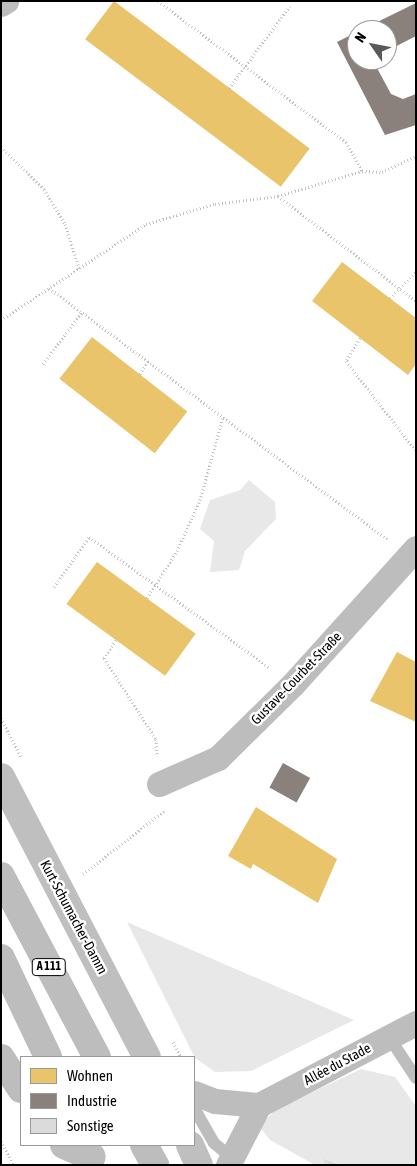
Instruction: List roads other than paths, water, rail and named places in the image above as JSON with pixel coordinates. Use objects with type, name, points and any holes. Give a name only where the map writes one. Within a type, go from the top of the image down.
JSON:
[{"type":"highway","name":"A 111","points":[[1,876],[97,1056]]},
{"type":"highway","name":"A 111","points":[[1,958],[48,1056]]},
{"type":"highway","points":[[1,1058],[20,1088]]},
{"type":"highway","points":[[67,1146],[92,1156]]},
{"type":"highway","points":[[145,1146],[155,1165]]},
{"type":"main road","name":"Kurt-Schumacher-Damm","points":[[1,777],[149,1056]]},
{"type":"main road","points":[[190,1146],[199,1165]]},
{"type":"street","points":[[1,4],[6,1]]},
{"type":"street","name":"Gustave-Courbet-Straße","points":[[165,794],[218,758],[293,684],[412,552]]},
{"type":"street","name":"Allée du Stade","points":[[259,1105],[416,1023]]},
{"type":"street","points":[[195,1093],[215,1101],[259,1105],[233,1162]]},
{"type":"lane","points":[[389,1037],[416,1078]]},
{"type":"lane","points":[[195,1110],[204,1130],[233,1162]]}]
